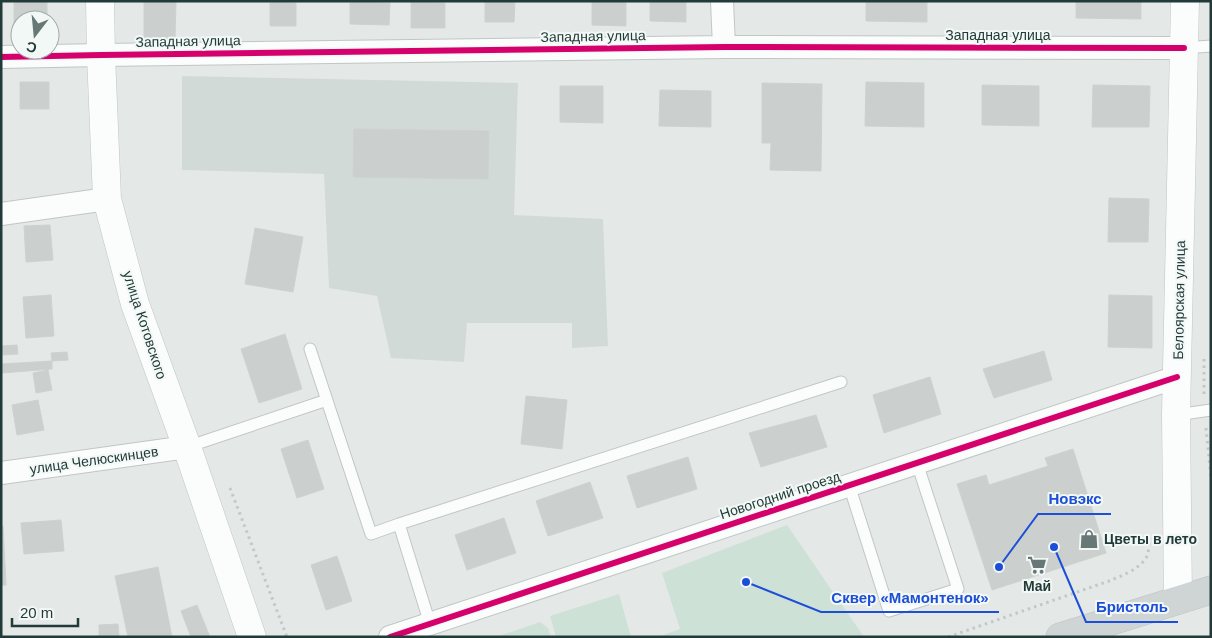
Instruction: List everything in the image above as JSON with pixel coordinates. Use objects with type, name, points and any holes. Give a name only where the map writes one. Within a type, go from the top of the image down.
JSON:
[{"type":"main road","points":[[1060,637],[1211,590]]},
{"type":"street","name":"улица Котовского","points":[[100,1],[100,55],[107,198],[135,304],[188,447],[252,637]]},
{"type":"street","points":[[722,1],[724,47]]},
{"type":"street","name":"Белоярская улица","points":[[1178,600],[1176,415],[1185,1]]},
{"type":"street","name":"Западная улица","points":[[1,57],[724,47],[1184,48]]},
{"type":"street","points":[[1,214],[107,198]]},
{"type":"street","name":"Новогодний проезд","points":[[390,637],[1177,377]]},
{"type":"street","name":"улица Челюскинцев","points":[[1,473],[188,447]]},
{"type":"lane","points":[[1184,48],[1211,46]]},
{"type":"lane","points":[[310,349],[371,534],[840,382]]},
{"type":"lane","points":[[188,447],[327,400]]},
{"type":"lane","points":[[1176,415],[1211,410]]},
{"type":"lane","points":[[849,485],[889,611],[958,590],[917,463]]},
{"type":"lane","points":[[399,524],[430,624]]},
{"type":"path","points":[[228,484],[287,637]]},
{"type":"path","points":[[948,637],[1109,582],[1136,567],[1146,558],[1149,538]]},
{"type":"shaded area","points":[[182,76],[518,83],[514,215],[603,219],[608,346],[572,348],[572,323],[467,323],[464,362],[391,358],[377,296],[329,288],[324,174],[182,170]]},
{"type":"green space","points":[[787,525],[864,637],[658,637],[680,629],[662,573]]},
{"type":"green space","points":[[619,594],[631,637],[556,637],[550,616]]},
{"type":"green space","points":[[540,622],[548,628],[551,637],[496,637]]},
{"type":"building","points":[[14,1],[47,1],[47,10],[14,10]]},
{"type":"building","points":[[144,1],[176,1],[175,39],[144,39]]},
{"type":"building","points":[[485,1],[515,1],[514,22],[485,22]]},
{"type":"building","points":[[592,1],[626,1],[626,26],[592,25]]},
{"type":"building","points":[[650,1],[686,1],[686,22],[650,21]]},
{"type":"building","points":[[866,1],[927,1],[927,22],[866,21]]},
{"type":"building","points":[[1076,1],[1141,1],[1141,19],[1076,18]]},
{"type":"building","points":[[270,2],[296,3],[296,26],[270,26]]},
{"type":"building","points":[[350,2],[390,3],[389,25],[350,24]]},
{"type":"building","points":[[411,2],[445,3],[445,28],[411,28]]},
{"type":"building","points":[[20,82],[49,82],[49,109],[20,109]]},
{"type":"building","points":[[866,82],[924,83],[924,127],[865,126]]},
{"type":"building","points":[[762,83],[822,84],[821,171],[770,170],[771,143],[762,143]]},
{"type":"building","points":[[982,85],[1039,86],[1039,126],[982,125]]},
{"type":"building","points":[[1093,85],[1150,86],[1149,127],[1092,127]]},
{"type":"building","points":[[560,86],[603,86],[603,123],[560,122]]},
{"type":"building","points":[[660,90],[711,91],[711,127],[659,126]]},
{"type":"building","points":[[354,129],[489,131],[488,179],[353,177]]},
{"type":"building","points":[[1109,198],[1149,199],[1148,242],[1108,242]]},
{"type":"building","points":[[50,225],[53,260],[26,262],[24,226]]},
{"type":"building","points":[[255,228],[303,237],[293,292],[245,284]]},
{"type":"building","points":[[51,295],[54,336],[26,338],[23,297]]},
{"type":"building","points":[[1109,295],[1152,296],[1152,348],[1108,347]]},
{"type":"building","points":[[285,334],[302,389],[259,403],[241,349]]},
{"type":"building","points":[[17,345],[18,354],[1,355],[1,346]]},
{"type":"building","points":[[1044,351],[1052,380],[994,398],[983,369]]},
{"type":"building","points":[[67,352],[68,360],[52,361],[51,353]]},
{"type":"building","points":[[52,361],[52,369],[2,373],[1,364]]},
{"type":"building","points":[[48,370],[52,390],[36,393],[33,373]]},
{"type":"building","points":[[930,377],[941,414],[884,433],[873,395]]},
{"type":"building","points":[[526,396],[567,400],[562,449],[521,444]]},
{"type":"building","points":[[38,400],[44,430],[17,435],[12,405]]},
{"type":"building","points":[[816,415],[827,447],[761,467],[749,433]]},
{"type":"building","points":[[308,440],[324,489],[297,498],[281,449]]},
{"type":"building","points":[[1073,449],[1106,553],[992,590],[957,484],[986,475],[989,485],[1048,466],[1045,458]]},
{"type":"building","points":[[688,457],[697,489],[637,508],[627,476]]},
{"type":"building","points":[[590,482],[603,518],[548,536],[536,501]]},
{"type":"building","points":[[504,518],[516,553],[467,570],[455,535]]},
{"type":"building","points":[[61,520],[64,551],[24,554],[21,523]]},
{"type":"building","points":[[1,526],[3,526],[6,585],[1,585]]},
{"type":"building","points":[[337,556],[352,601],[326,610],[311,565]]},
{"type":"building","points":[[158,567],[172,637],[128,637],[115,576]]},
{"type":"building","points":[[197,605],[210,637],[191,637],[181,611]]},
{"type":"building","points":[[118,624],[119,637],[99,637],[99,625]]},
{"type":"cycle path","points":[[1,57],[724,47],[1184,48]]},
{"type":"cycle path","points":[[390,637],[1177,377]]},
{"type":"place","name":"Цветы в лето","points":[[1089,539]]},
{"type":"place","name":"Бристоль","points":[[1054,547]]},
{"type":"place","name":"Май","points":[[1037,565]]},
{"type":"place","name":"Новэкс","points":[[999,567]]},
{"type":"place","name":"Сквер «Мамонтенок»","points":[[746,582]]}]
